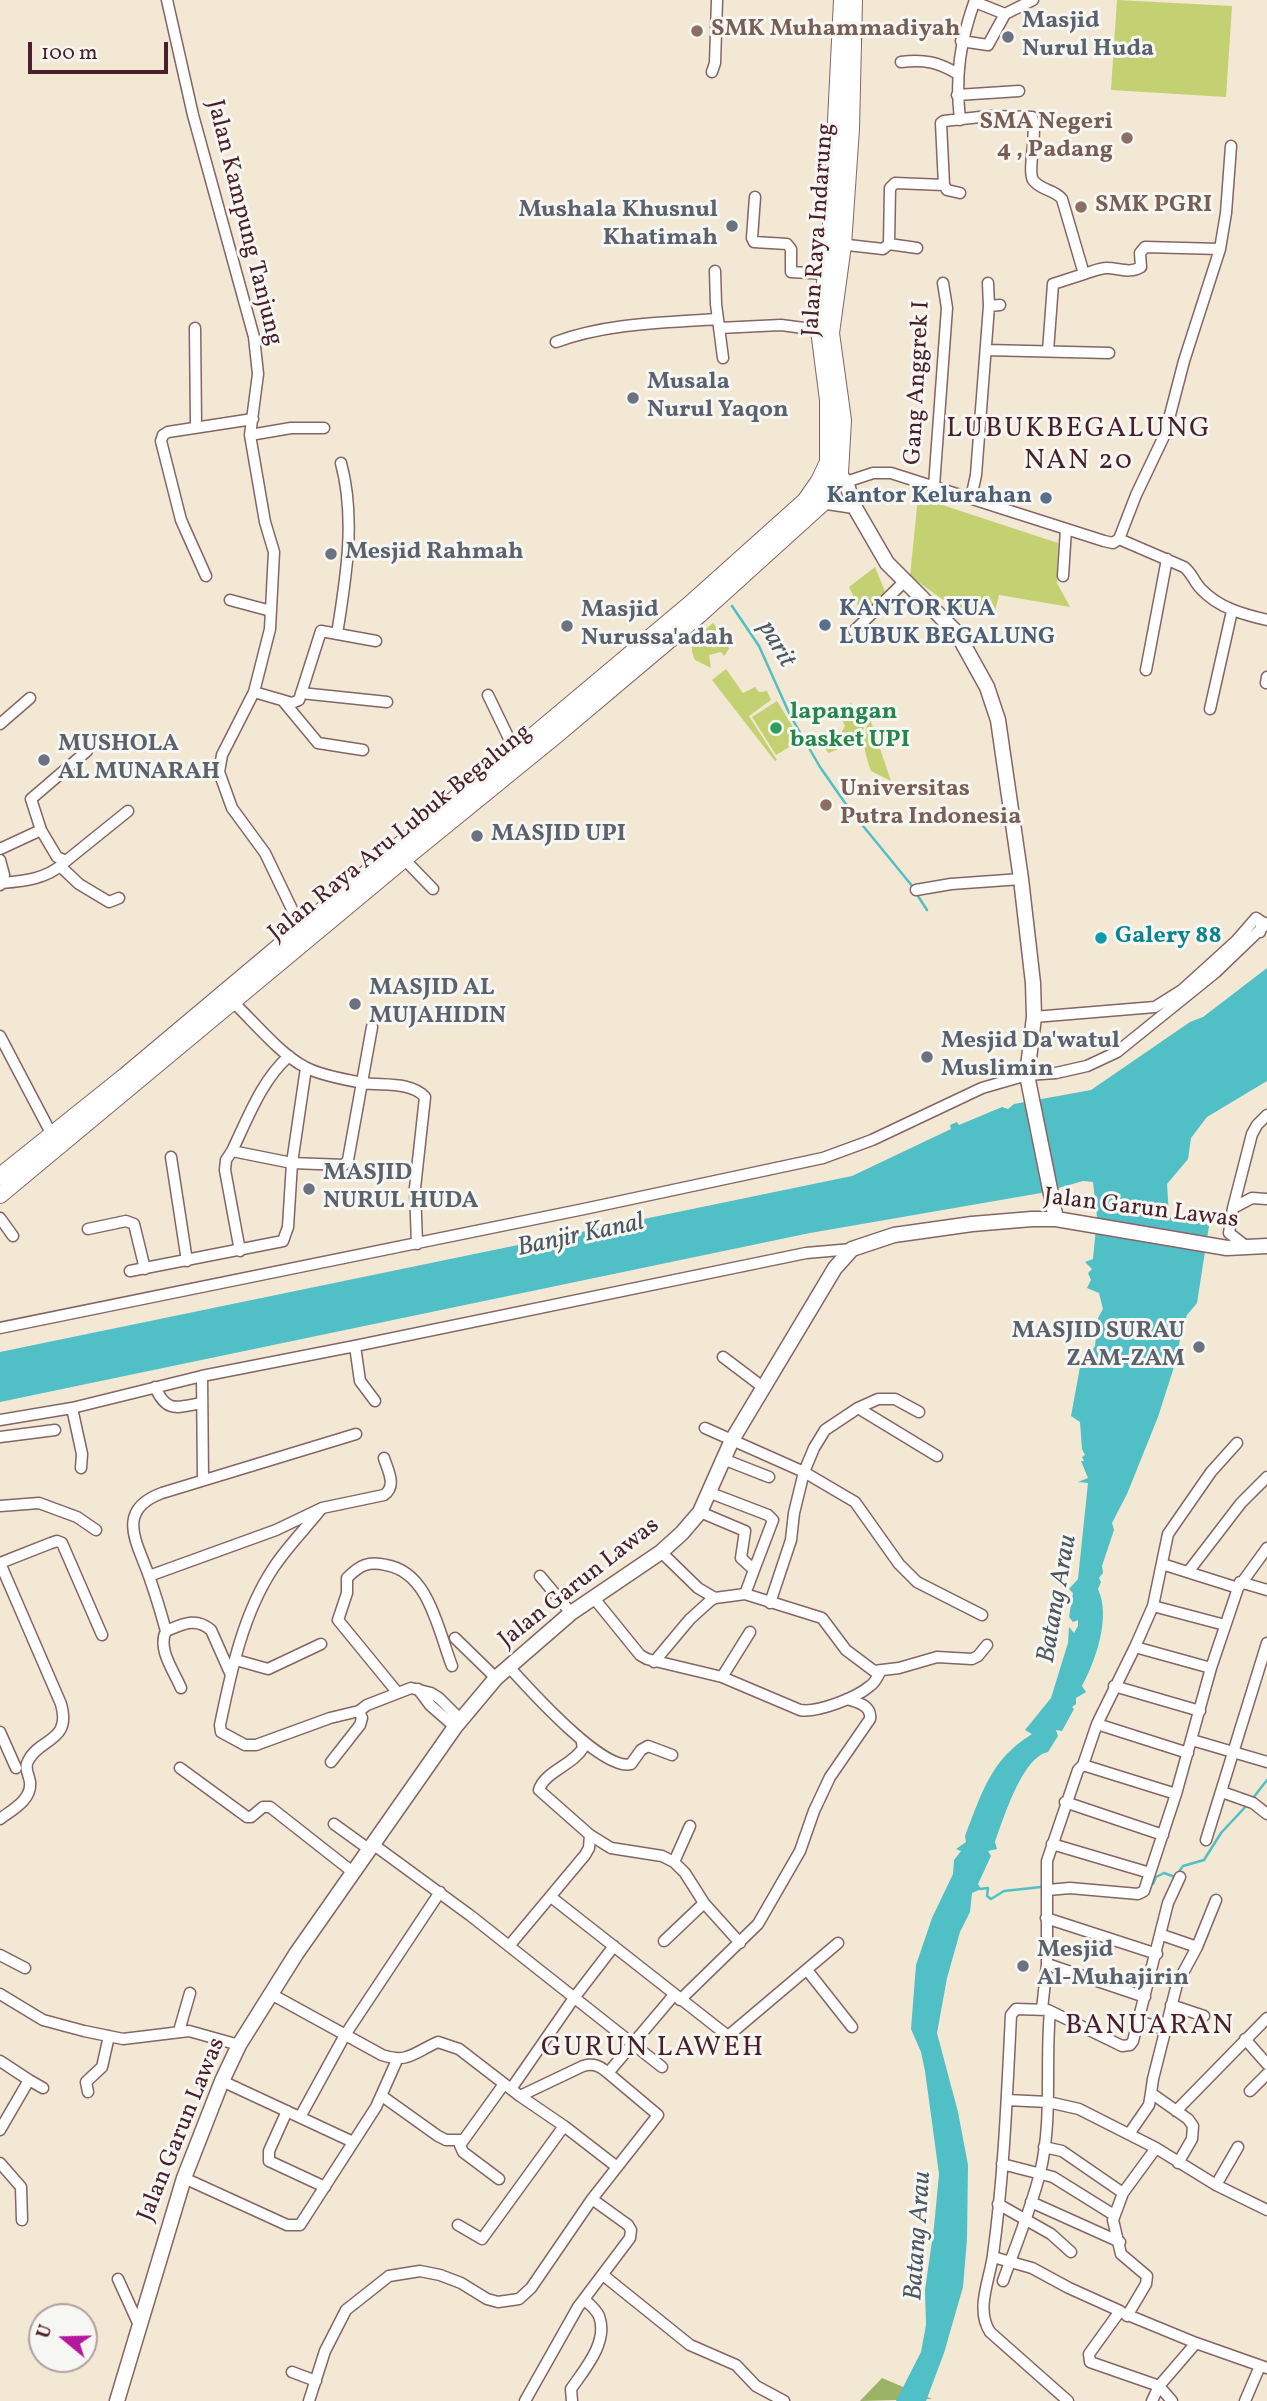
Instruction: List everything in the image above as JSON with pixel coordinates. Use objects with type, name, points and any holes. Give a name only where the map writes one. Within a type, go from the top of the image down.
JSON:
[{"type":"main road","name":"Jalan Raya Indarung","points":[[842,0],[843,135]]},
{"type":"main road","name":"Jalan Raya Indarung","points":[[825,501],[838,472],[843,420],[831,333],[854,0]]},
{"type":"main road","name":"Jalan Raya Indarung","points":[[836,244],[827,274],[819,330],[838,472]]},
{"type":"main road","name":"Jalan Raya Indarung","points":[[819,481],[838,472]]},
{"type":"main road","points":[[838,472],[887,563],[957,633],[988,687],[998,720],[1033,983],[1034,1017],[1028,1082],[1056,1219]]},
{"type":"main road","name":"Jalan Raya Aru Lubuk Begalung","points":[[0,1176],[233,1002],[404,859],[515,751],[694,610],[805,501],[819,481]]},
{"type":"main road","points":[[805,501],[855,506]]},
{"type":"main road","name":"Jalan Raya Aru Lubuk Begalung","points":[[1,1192],[301,928],[462,802],[825,501]]},
{"type":"main road","name":"Jalan Garun Lawas","points":[[117,2401],[138,2323],[184,2178],[222,2081],[239,2045],[296,1954],[458,1724],[496,1678],[571,1613],[661,1552],[700,1512],[732,1440],[835,1268],[852,1249],[907,1233],[972,1224],[1056,1219],[1227,1248],[1267,1246]]},
{"type":"street","name":"Jalan Kampung Tanjung","points":[[167,0],[193,115],[254,337],[258,374],[250,435],[265,522],[274,552],[270,629],[254,692],[222,755],[219,772],[232,808],[265,853],[301,928]]},
{"type":"street","points":[[712,72],[715,63],[717,0]]},
{"type":"street","points":[[961,41],[988,45],[1005,14],[1033,0]]},
{"type":"street","points":[[960,120],[957,95],[961,41],[975,1],[1005,14]]},
{"type":"street","points":[[901,62],[921,59],[937,63],[958,74]]},
{"type":"street","points":[[957,95],[1019,91]]},
{"type":"street","points":[[960,193],[947,190],[944,185],[940,127],[944,121],[1027,115],[1034,119],[1031,175],[1042,188],[1058,193],[1062,198],[1084,274]]},
{"type":"street","points":[[838,472],[891,473],[1113,543],[1119,539],[1165,434],[1184,360],[1220,249],[1226,213],[1231,146]]},
{"type":"street","points":[[889,244],[889,192],[893,184],[944,185]]},
{"type":"street","points":[[755,197],[754,242],[787,244],[791,249],[793,273],[827,274]]},
{"type":"street","points":[[836,244],[883,249],[889,244],[916,248]]},
{"type":"street","points":[[1048,351],[1054,284],[1057,281],[1104,267],[1138,270],[1140,253],[1145,247],[1220,249]]},
{"type":"street","points":[[715,271],[723,358]]},
{"type":"street","name":"Gang Anggrek I","points":[[934,486],[947,308],[943,283]]},
{"type":"street","points":[[971,498],[976,475],[986,350],[995,305],[988,283]]},
{"type":"street","points":[[556,342],[582,332],[640,325],[718,324],[819,330]]},
{"type":"street","points":[[195,328],[196,426]]},
{"type":"street","points":[[986,350],[1108,354]]},
{"type":"street","points":[[206,576],[181,520],[161,441],[163,435],[168,432],[253,419]]},
{"type":"street","points":[[250,435],[291,428],[324,428]]},
{"type":"street","points":[[337,634],[347,573],[347,488],[341,463]]},
{"type":"street","points":[[1063,576],[1066,529]]},
{"type":"street","points":[[1119,539],[1184,567],[1202,590],[1232,611],[1267,620]]},
{"type":"street","points":[[1146,670],[1167,559]]},
{"type":"street","points":[[854,631],[905,581]]},
{"type":"street","points":[[230,600],[271,611]]},
{"type":"street","points":[[1210,709],[1232,611]]},
{"type":"street","points":[[254,692],[295,703],[299,700],[318,633],[321,631],[376,641]]},
{"type":"street","points":[[302,693],[387,702]]},
{"type":"street","points":[[488,695],[515,751]]},
{"type":"street","points":[[0,724],[30,698]]},
{"type":"street","points":[[282,699],[318,743],[363,750]]},
{"type":"street","points":[[87,751],[31,799],[41,830],[57,857],[90,892],[109,902],[119,898]]},
{"type":"street","points":[[0,860],[4,875],[1,884],[44,876],[128,811]]},
{"type":"street","points":[[0,849],[41,830]]},
{"type":"street","points":[[404,859],[433,889]]},
{"type":"street","points":[[916,890],[951,884],[1021,879]]},
{"type":"street","points":[[0,1328],[823,1158],[872,1140],[982,1088],[1028,1082],[1087,1066],[1117,1052],[1216,972],[1264,927],[1262,922],[1256,918],[1236,941],[1182,990],[1155,1007],[1034,1017]]},
{"type":"street","points":[[233,1002],[289,1056],[306,1068],[364,1083],[406,1087],[422,1093],[425,1097],[415,1188],[417,1244]]},
{"type":"street","points":[[232,1151],[292,1163],[338,1166],[347,1163],[364,1083],[372,1027]]},
{"type":"street","points":[[0,1036],[52,1135]]},
{"type":"street","points":[[240,1251],[225,1170],[226,1160],[264,1086],[276,1068],[289,1056]]},
{"type":"street","points":[[130,1271],[278,1243],[285,1238],[292,1163],[306,1068]]},
{"type":"street","points":[[1247,1247],[1229,1233],[1252,1134],[1267,1115]]},
{"type":"street","points":[[171,1157],[187,1261]]},
{"type":"street","points":[[1233,1208],[1252,1198],[1267,1199]]},
{"type":"street","points":[[0,1218],[13,1236]]},
{"type":"street","points":[[88,1229],[126,1222],[134,1224],[145,1269]]},
{"type":"street","points":[[0,1420],[72,1408],[202,1376],[806,1253],[852,1249]]},
{"type":"street","points":[[355,1346],[360,1381],[375,1401]]},
{"type":"street","points":[[723,1357],[764,1388]]},
{"type":"street","points":[[202,1376],[203,1480]]},
{"type":"street","points":[[155,1387],[160,1400],[167,1406],[202,1403]]},
{"type":"street","points":[[770,1602],[792,1540],[794,1513],[804,1472],[825,1430],[858,1408],[878,1399],[889,1397],[919,1412]]},
{"type":"street","points":[[72,1408],[82,1454],[81,1468]]},
{"type":"street","points":[[858,1408],[937,1456]]},
{"type":"street","points":[[705,1428],[804,1472],[855,1502],[900,1564],[917,1582],[982,1615]]},
{"type":"street","points":[[0,1437],[55,1430]]},
{"type":"street","points":[[181,1688],[162,1644],[166,1631],[134,1537],[133,1526],[138,1508],[152,1496],[355,1434]]},
{"type":"street","points":[[1003,2281],[1031,2202],[1044,2147],[1048,2102],[1045,1918],[1047,1861],[1065,1802],[1078,1770],[1083,1765],[1097,1724],[1153,1606],[1169,1531],[1211,1472],[1237,1443]]},
{"type":"street","points":[[149,1576],[276,1530],[322,1508],[388,1492],[391,1483],[384,1458]]},
{"type":"street","points":[[723,1459],[769,1477]]},
{"type":"street","points":[[1188,1572],[1241,1503],[1267,1477]]},
{"type":"street","points":[[708,1492],[773,1520],[745,1594]]},
{"type":"street","points":[[0,1506],[39,1503],[77,1517],[96,1530]]},
{"type":"street","points":[[322,1508],[275,1565],[262,1587],[231,1675],[220,1730],[245,1745],[256,1745],[330,1718],[359,1711],[367,1705],[411,1688],[439,1698],[458,1724]]},
{"type":"street","points":[[700,1512],[745,1531],[741,1558],[754,1570]]},
{"type":"street","points":[[0,1819],[28,1796],[30,1783],[27,1763],[55,1737],[64,1717],[61,1704],[0,1563],[57,1541],[62,1543],[102,1635]]},
{"type":"street","points":[[1048,1887],[1138,1894],[1143,1891],[1176,1794],[1211,1668],[1239,1585],[1267,1548]]},
{"type":"street","points":[[661,1552],[698,1588],[715,1598]]},
{"type":"street","points":[[397,1692],[338,1620],[347,1593],[347,1578],[365,1564],[373,1562],[394,1566],[404,1570],[416,1581],[425,1593],[452,1666]]},
{"type":"street","points":[[1162,1564],[1267,1590]]},
{"type":"street","points":[[540,1576],[571,1613]]},
{"type":"street","points":[[654,1662],[690,1619],[715,1598],[745,1594],[822,1618],[846,1650],[867,1668],[880,1672],[937,1657],[975,1658],[987,1645]]},
{"type":"street","points":[[593,1597],[640,1654],[654,1662],[722,1677],[800,1710],[809,1712],[847,1699],[871,1685],[880,1672]]},
{"type":"street","points":[[1153,1606],[1225,1625]]},
{"type":"street","points":[[166,1631],[186,1622],[208,1626],[231,1675]]},
{"type":"street","points":[[722,1677],[750,1633]]},
{"type":"street","points":[[455,1637],[496,1678]]},
{"type":"street","points":[[1206,1840],[1267,1643]]},
{"type":"street","points":[[236,1660],[268,1670],[321,1644]]},
{"type":"street","points":[[1135,1647],[1211,1668]]},
{"type":"street","points":[[509,1667],[582,1743],[626,1766],[648,1746],[672,1755]]},
{"type":"street","points":[[1114,1686],[1200,1711]]},
{"type":"street","points":[[608,2073],[677,1998],[758,1924],[800,1851],[820,1796],[870,1719],[867,1707],[847,1699]]},
{"type":"street","points":[[331,1762],[360,1725],[362,1718],[359,1711]]},
{"type":"street","points":[[1097,1724],[1188,1753]]},
{"type":"street","points":[[0,1731],[16,1768]]},
{"type":"street","points":[[1192,1740],[1267,1762]]},
{"type":"street","points":[[582,1743],[583,1748],[578,1756],[544,1781],[539,1789],[590,1835],[615,1849],[662,1856],[674,1862],[685,1873],[704,1903],[740,1943]]},
{"type":"street","points":[[1083,1765],[1176,1794]]},
{"type":"street","points":[[180,1768],[247,1817],[264,1807],[270,1807],[354,1873]]},
{"type":"street","points":[[1222,1792],[1253,1803],[1267,1814]]},
{"type":"street","points":[[1065,1802],[1163,1835]]},
{"type":"street","points":[[334,1824],[440,1892],[662,2067]]},
{"type":"street","points":[[674,1862],[690,1826]]},
{"type":"street","points":[[509,1946],[587,1852],[590,1835]]},
{"type":"street","points":[[1052,1844],[1150,1873]]},
{"type":"street","points":[[1068,2401],[987,2328],[984,2318],[983,2304],[993,2256],[1002,2164],[1012,2012],[1017,2008],[1046,2010],[1125,2047],[1133,2041],[1171,1895],[1180,1877]]},
{"type":"street","points":[[300,2117],[345,2035],[440,1892]]},
{"type":"street","points":[[551,1897],[677,1998],[730,2036],[838,1944]]},
{"type":"street","points":[[1129,2134],[1149,2105],[1171,2005],[1180,1978],[1216,1900]]},
{"type":"street","points":[[664,1941],[704,1903]]},
{"type":"street","points":[[1045,1918],[1157,1954]]},
{"type":"street","points":[[1162,1935],[1196,1947]]},
{"type":"street","points":[[499,2179],[461,2150],[462,2140],[512,2090],[573,1998],[614,1946]]},
{"type":"street","points":[[0,1955],[25,1968]]},
{"type":"street","points":[[1047,1964],[1145,1997]]},
{"type":"street","points":[[807,1970],[852,2027]]},
{"type":"street","points":[[179,2031],[190,1993]]},
{"type":"street","points":[[0,1994],[43,2020],[108,2036],[134,2039],[179,2031],[198,2033],[239,2045]]},
{"type":"street","points":[[271,1994],[382,2055],[397,2060],[405,2059],[438,2042],[459,2049],[617,2167]]},
{"type":"street","points":[[1171,2005],[1204,2016]]},
{"type":"street","points":[[1176,2111],[1267,2018]]},
{"type":"street","points":[[1139,2021],[1166,2030]]},
{"type":"street","points":[[88,2092],[86,2082],[102,2067],[108,2036]]},
{"type":"street","points":[[1245,2039],[1267,2064]]},
{"type":"street","points":[[184,2178],[296,2227],[305,2220],[382,2096],[397,2060]]},
{"type":"street","points":[[0,2061],[43,2088]]},
{"type":"street","points":[[309,2401],[325,2351],[346,2310],[383,2279],[396,2273],[421,2271],[461,2283],[492,2301],[510,2302],[519,2299],[531,2288],[592,2199],[658,2115],[596,2065],[583,2066],[512,2090]]},
{"type":"street","points":[[1250,2091],[1267,2074]]},
{"type":"street","points":[[0,2130],[29,2080]]},
{"type":"street","points":[[222,2081],[353,2142]]},
{"type":"street","points":[[1151,2093],[1188,2119],[1194,2130],[1192,2139],[1178,2163]]},
{"type":"street","points":[[382,2096],[438,2136],[446,2140],[462,2140]]},
{"type":"street","points":[[1007,2100],[1048,2102],[1074,2107],[1157,2148],[1216,2185],[1267,2210]]},
{"type":"street","points":[[287,2111],[269,2151],[268,2160],[325,2187]]},
{"type":"street","points":[[458,2225],[482,2239],[564,2126]]},
{"type":"street","points":[[1044,2147],[1062,2151],[1123,2193]]},
{"type":"street","points":[[1216,2185],[1238,2147]]},
{"type":"street","points":[[1157,2148],[1123,2193],[1114,2215],[1122,2255],[1147,2276],[1146,2284],[1090,2352],[1089,2360],[1159,2386],[1172,2401]]},
{"type":"street","points":[[0,2163],[21,2187],[22,2220]]},
{"type":"street","points":[[1002,2164],[1040,2172],[1060,2181],[1114,2215]]},
{"type":"street","points":[[525,2401],[584,2299],[628,2242],[631,2230],[626,2223],[592,2199]]},
{"type":"street","points":[[1031,2202],[1120,2242]]},
{"type":"street","points":[[998,2204],[1051,2234],[1071,2252]]},
{"type":"street","points":[[993,2256],[1032,2268],[1124,2314],[1264,2367],[1245,2401]]},
{"type":"street","points":[[603,2275],[690,2345],[736,2365],[756,2386],[784,2401]]},
{"type":"street","points":[[118,2279],[138,2323]]},
{"type":"street","points":[[572,2401],[570,2389],[589,2362],[600,2335],[599,2316],[584,2299]]},
{"type":"street","points":[[1152,2401],[1159,2386],[1196,2343]]},
{"type":"street","points":[[292,2372],[316,2381]]},
{"type":"green space","points":[[1117,0],[1232,6],[1226,97],[1111,90]]},
{"type":"green space","points":[[918,497],[1058,543],[1057,583],[1070,607],[999,595],[995,611],[953,607],[910,576]]},
{"type":"green space","points":[[875,567],[887,596],[861,612],[849,587]]},
{"type":"green space","points":[[713,623],[724,636],[729,649],[724,656],[721,652],[709,655],[711,668],[695,660],[692,647],[695,638]]},
{"type":"green space","points":[[726,669],[743,693],[755,687],[759,692],[767,691],[771,700],[749,716],[777,760],[775,761],[712,680]]},
{"type":"green space","name":"lapangan basket UPI","points":[[777,701],[801,740],[776,755],[752,717]]},
{"type":"green space","points":[[851,703],[854,710],[862,706],[862,733],[853,742],[828,753],[824,745],[839,737],[845,726],[838,711]]},
{"type":"green space","points":[[869,716],[891,781],[871,771],[864,744]]},
{"type":"green space","points":[[882,2378],[932,2399],[860,2401]]},
{"type":"water","name":"Banjir Kanal","points":[[1267,968],[1267,1081],[1207,1117],[1191,1138],[1188,1159],[1167,1184],[1169,1216],[1172,1219],[1191,1217],[1209,1226],[1197,1303],[1187,1315],[1158,1417],[1127,1494],[1112,1523],[1114,1530],[1102,1566],[1103,1573],[1099,1578],[1101,1582],[1098,1589],[1103,1612],[1100,1638],[1082,1686],[1086,1692],[1076,1698],[1076,1704],[1072,1707],[1074,1709],[1062,1731],[1056,1730],[1058,1736],[1048,1752],[1030,1765],[1008,1805],[995,1842],[997,1849],[988,1851],[991,1856],[978,1884],[981,1889],[972,1893],[970,1912],[960,1932],[947,1978],[937,2033],[958,2112],[968,2165],[963,2287],[944,2353],[926,2401],[896,2401],[921,2352],[926,2325],[925,2290],[939,2174],[925,2071],[921,2052],[911,2029],[916,1965],[932,1918],[953,1874],[954,1860],[961,1851],[956,1849],[966,1842],[965,1836],[989,1779],[1006,1755],[1032,1734],[1025,1730],[1051,1698],[1068,1643],[1069,1627],[1074,1633],[1078,1626],[1078,1620],[1073,1622],[1069,1617],[1073,1593],[1069,1589],[1078,1579],[1088,1483],[1078,1482],[1088,1478],[1081,1461],[1084,1461],[1082,1457],[1085,1455],[1080,1422],[1071,1416],[1080,1367],[1095,1346],[1098,1318],[1103,1309],[1099,1293],[1087,1288],[1091,1280],[1088,1273],[1092,1269],[1085,1262],[1093,1259],[1097,1217],[1093,1182],[1083,1181],[1041,1193],[810,1233],[0,1402],[0,1352],[852,1176],[951,1129],[950,1125],[957,1122],[959,1125],[1002,1107],[1008,1109],[1014,1104],[1091,1090],[1190,1022],[1203,1017]]},
{"type":"waterway","name":"parit","points":[[732,606],[759,646],[790,715],[820,767],[850,810],[913,887]]},
{"type":"waterway","name":"parit","points":[[916,893],[927,910]]},
{"type":"waterway","points":[[1253,1798],[1267,1780]]},
{"type":"waterway","points":[[1153,1884],[1156,1877],[1164,1873],[1175,1877],[1183,1866],[1204,1860],[1221,1833],[1248,1804]]},
{"type":"waterway","points":[[980,1889],[988,1888],[987,1896],[991,1899],[1004,1891],[1041,1887]]},
{"type":"place","name":"SMK Muhammadiyah","points":[[697,31]]},
{"type":"place","name":"Masjid Nurul Huda","points":[[1008,37]]},
{"type":"place","name":"SMA Negeri 4 , Padang","points":[[1127,138]]},
{"type":"place","name":"SMK PGRI","points":[[1081,207]]},
{"type":"place","name":"Mushala Khusnul Khatimah","points":[[732,226]]},
{"type":"place","name":"Musala Nurul Yaqon","points":[[633,398]]},
{"type":"place","name":"Kantor Kelurahan","points":[[1046,498]]},
{"type":"place","name":"Mesjid Rahmah","points":[[331,554]]},
{"type":"place","name":"KANTOR KUA LUBUK BEGALUNG","points":[[825,625]]},
{"type":"place","name":"Masjid Nurussa'adah","points":[[567,626]]},
{"type":"place","name":"lapangan basket UPI","points":[[776,728]]},
{"type":"place","name":"MUSHOLA AL MUNARAH","points":[[44,760]]},
{"type":"place","name":"Universitas Putra Indonesia","points":[[826,805]]},
{"type":"place","name":"MASJID UPI","points":[[477,836]]},
{"type":"place","name":"Galery 88","points":[[1101,938]]},
{"type":"place","name":"MASJID AL MUJAHIDIN","points":[[355,1004]]},
{"type":"place","name":"Mesjid Da'watul Muslimin","points":[[927,1057]]},
{"type":"place","name":"MASJID NURUL HUDA","points":[[309,1189]]},
{"type":"place","name":"MASJID SURAU ZAM-ZAM","points":[[1199,1347]]},
{"type":"place","name":"Mesjid Al-Muhajirin","points":[[1023,1966]]},
{"type":"district","name":"LUBUKBEGALUNG NAN 20","points":[[1079,447]]},
{"type":"district","name":"BANUARAN","points":[[1150,2028]]},
{"type":"district","name":"GURUN LAWEH","points":[[653,2050]]},
{"type":"water label","name":"Batang Arau","points":[[1059,1599]]},
{"type":"water label","name":"Batang Arau","points":[[920,2236]]}]
